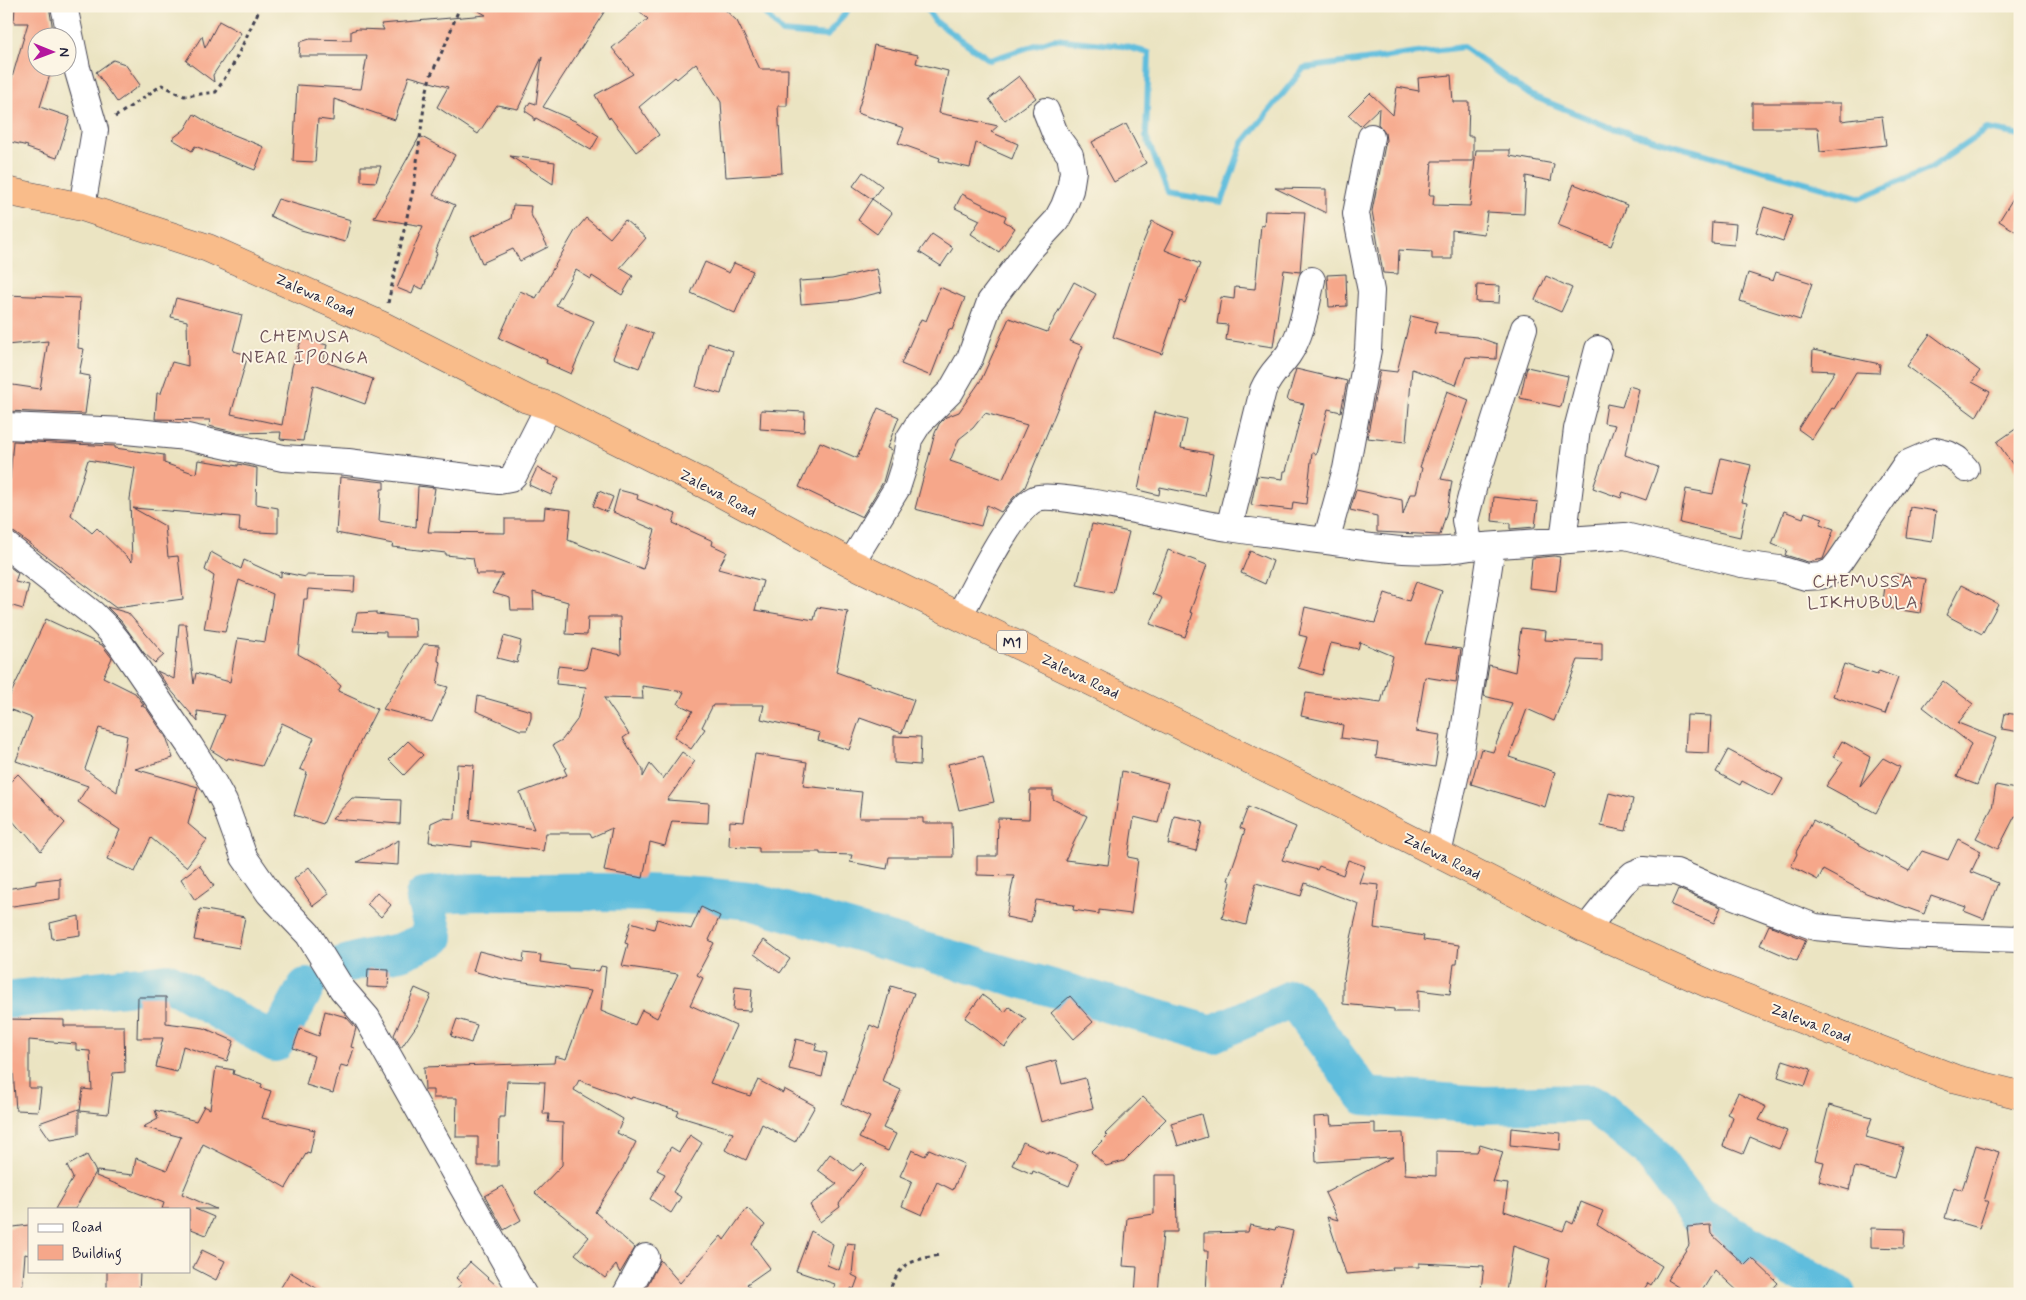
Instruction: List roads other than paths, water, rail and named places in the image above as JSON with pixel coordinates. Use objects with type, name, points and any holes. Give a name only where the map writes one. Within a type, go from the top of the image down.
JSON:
[{"type":"highway","name":"Zalewa Road","points":[[6,191],[82,207],[208,248],[383,326],[527,399],[549,406],[704,484],[850,563],[1586,929],[1707,983],[1947,1075],[2020,1095]]},
{"type":"street","points":[[64,6],[77,68],[95,130],[82,207]]},
{"type":"street","points":[[850,563],[897,488],[905,463],[908,439],[919,423],[951,392],[970,358],[990,302],[1029,250],[1056,221],[1064,206],[1070,190],[1073,171],[1070,156],[1056,136],[1046,111]]},
{"type":"street","points":[[1326,541],[1346,469],[1368,350],[1371,291],[1356,214],[1371,137]]},
{"type":"street","points":[[1229,528],[1264,390],[1269,376],[1288,355],[1300,332],[1312,280]]},
{"type":"street","points":[[1438,854],[1461,751],[1481,546],[1465,520],[1474,485],[1524,328]]},
{"type":"street","points":[[1563,541],[1577,429],[1598,349]]},
{"type":"street","points":[[6,426],[126,431],[187,437],[283,458],[348,462],[499,481],[510,479],[514,475],[549,406]]},
{"type":"street","points":[[959,616],[1013,520],[1028,503],[1037,498],[1072,500],[1229,528],[1398,550],[1446,551],[1481,546],[1625,536],[1742,564],[1779,569],[1806,577],[1821,576],[1832,571],[1906,464],[1936,451],[1957,459],[1966,469]]},
{"type":"street","points":[[6,545],[92,613],[109,630],[134,662],[190,746],[224,802],[244,857],[269,894],[308,934],[342,989],[367,1018],[523,1294]]},
{"type":"street","points":[[1586,929],[1622,884],[1633,874],[1643,870],[1653,870],[1676,872],[1816,927],[1901,935],[2020,939]]},
{"type":"street","points":[[626,1294],[646,1257]]},
{"type":"waterway","points":[[758,6],[782,32],[827,36],[851,6]]},
{"type":"waterway","points":[[925,6],[935,21],[990,60],[1054,39],[1123,46],[1149,53],[1146,136],[1168,193],[1222,202],[1242,144],[1304,68],[1463,47],[1530,95],[1609,127],[1861,198],[1929,169],[1987,129],[2020,135]]},
{"type":"waterway","points":[[340,966],[363,959],[400,952],[435,937],[424,896],[483,892],[646,893],[750,901],[1212,1034],[1293,998],[1365,1096],[1483,1105],[1592,1103],[1647,1148],[1698,1216],[1838,1294]]},
{"type":"waterway","points":[[6,1000],[169,982],[275,1043],[306,987]]},
{"type":"district","name":"CHEMUSA NEAR IPONGA","points":[[305,346]]},
{"type":"district","name":"CHEMUSSA LIKHUBULA","points":[[1863,591]]}]
